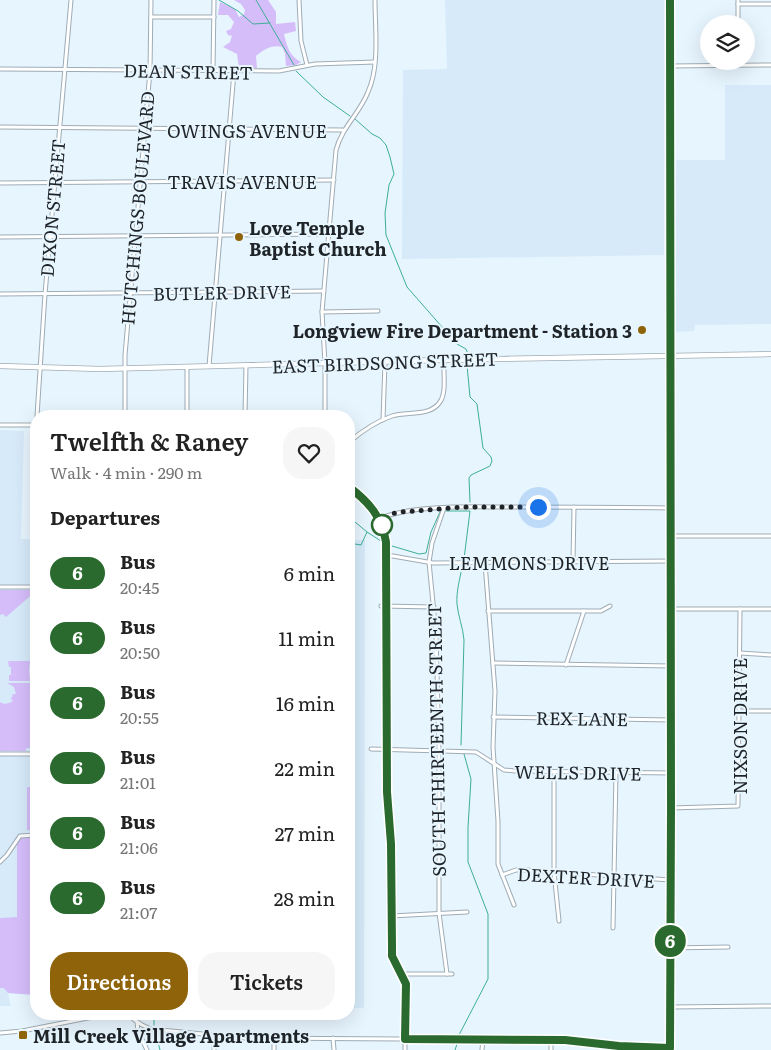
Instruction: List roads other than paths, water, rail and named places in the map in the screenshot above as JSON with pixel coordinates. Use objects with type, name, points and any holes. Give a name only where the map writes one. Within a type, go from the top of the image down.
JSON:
[{"type":"street","name":"DIXON STREET","points":[[37,410],[45,294],[70,0]]},
{"type":"street","name":"HUTCHINGS BOULEVARD","points":[[125,410],[124,369],[134,236],[150,71],[151,0]]},
{"type":"street","points":[[213,71],[214,0]]},
{"type":"street","points":[[299,0],[301,42],[307,65]]},
{"type":"street","points":[[325,410],[322,312],[336,150],[344,130],[369,92],[373,77],[375,62],[375,0]]},
{"type":"street","points":[[137,1021],[151,1029],[240,1038],[576,1040],[609,1045],[670,1049],[670,0]]},
{"type":"street","points":[[738,15],[738,2],[771,4]]},
{"type":"street","points":[[151,17],[214,17]]},
{"type":"street","name":"DEAN STREET","points":[[0,69],[234,72],[285,71],[307,65],[375,62]]},
{"type":"street","points":[[755,64],[771,65]]},
{"type":"street","points":[[670,66],[700,65]]},
{"type":"street","points":[[208,366],[234,72]]},
{"type":"street","name":"OWINGS AVENUE","points":[[0,127],[344,130]]},
{"type":"street","name":"TRAVIS AVENUE","points":[[0,183],[334,180]]},
{"type":"street","points":[[0,237],[329,234]]},
{"type":"street","name":"BUTLER DRIVE","points":[[0,294],[324,291]]},
{"type":"street","points":[[322,312],[378,311]]},
{"type":"street","name":"EAST BIRDSONG STREET","points":[[0,366],[124,369],[671,354],[771,354]]},
{"type":"street","points":[[355,438],[384,420],[403,414],[428,411],[439,404],[443,395],[444,360]]},
{"type":"street","points":[[384,420],[385,362]]},
{"type":"street","points":[[245,410],[246,365]]},
{"type":"street","points":[[186,367],[188,410]]},
{"type":"street","points":[[0,425],[30,425]]},
{"type":"street","points":[[355,492],[368,502],[380,519],[385,534],[387,555],[392,956],[406,984],[405,1050]]},
{"type":"street","points":[[574,507],[574,562]]},
{"type":"street","points":[[380,519],[401,512],[444,508],[671,508]]},
{"type":"street","name":"SOUTH THIRTEENTH STREET","points":[[401,974],[450,974],[439,913],[439,750],[434,607],[430,562],[432,543],[444,508]]},
{"type":"street","points":[[671,536],[771,536]]},
{"type":"street","name":"LEMMONS DRIVE","points":[[387,555],[430,562],[671,561]]},
{"type":"street","points":[[484,563],[495,691],[493,717],[498,864],[514,905]]},
{"type":"street","points":[[0,587],[30,587]]},
{"type":"street","points":[[381,606],[434,607]]},
{"type":"street","points":[[488,611],[600,611],[610,606]]},
{"type":"street","name":"NIXSON DRIVE","points":[[671,808],[738,806],[740,608]]},
{"type":"street","points":[[671,609],[771,609]]},
{"type":"street","points":[[566,665],[584,611]]},
{"type":"street","points":[[740,653],[771,655]]},
{"type":"street","points":[[493,663],[671,666]]},
{"type":"street","points":[[739,711],[771,711]]},
{"type":"street","name":"REX LANE","points":[[493,717],[671,720]]},
{"type":"street","name":"WELLS DRIVE","points":[[371,749],[476,752],[504,770],[671,773]]},
{"type":"street","points":[[0,754],[30,754]]},
{"type":"street","points":[[554,772],[554,872],[559,921]]},
{"type":"street","points":[[613,928],[616,773]]},
{"type":"street","points":[[0,862],[7,856],[20,836],[30,835]]},
{"type":"street","name":"DEXTER DRIVE","points":[[502,875],[516,870],[671,880]]},
{"type":"street","points":[[391,916],[466,912]]},
{"type":"street","points":[[670,948],[728,947]]},
{"type":"street","points":[[670,1007],[771,1006]]},
{"type":"street","points":[[0,1033],[77,1020]]},
{"type":"street","points":[[137,1021],[139,1032],[147,1050]]},
{"type":"street","points":[[214,1034],[214,1050]]},
{"type":"street","points":[[274,1038],[274,1050]]},
{"type":"street","points":[[334,1038],[334,1050]]},
{"type":"street","points":[[482,1050],[483,1039]]},
{"type":"street","points":[[551,1050],[552,1040]]},
{"type":"street","points":[[608,1050],[609,1045]]},
{"type":"waterway","points":[[219,0],[238,11],[253,24],[270,23]]},
{"type":"waterway","points":[[256,0],[294,65]]},
{"type":"waterway","points":[[296,71],[323,97],[350,116]]},
{"type":"waterway","points":[[355,119],[372,134],[380,138],[386,145],[390,157],[394,174],[389,185],[385,213],[386,235],[407,287],[457,344],[466,349],[468,354]]},
{"type":"waterway","points":[[467,365],[470,397],[477,404],[483,448],[492,461],[490,466],[471,475],[469,478],[470,502]]},
{"type":"waterway","points":[[446,511],[470,511],[464,559]]},
{"type":"waterway","points":[[392,546],[419,554],[426,553],[431,532],[440,512]]},
{"type":"waterway","points":[[355,522],[367,532]]},
{"type":"waterway","points":[[355,544],[361,545],[367,532],[381,541]]},
{"type":"waterway","points":[[461,745],[464,640],[457,599],[462,567]]},
{"type":"waterway","points":[[459,1035],[488,979],[488,914],[468,862],[471,779],[464,754]]},
{"type":"waterway","points":[[154,1020],[154,1025]]},
{"type":"waterway","points":[[156,1034],[160,1050]]},
{"type":"waterway","points":[[455,1050],[457,1044]]},
{"type":"place","name":"Love Temple Baptist Church","points":[[239,237]]},
{"type":"place","name":"Longview Fire Department - Station 3","points":[[642,330]]},
{"type":"place","name":"Mill Creek Village Apartments","points":[[23,1035]]}]
